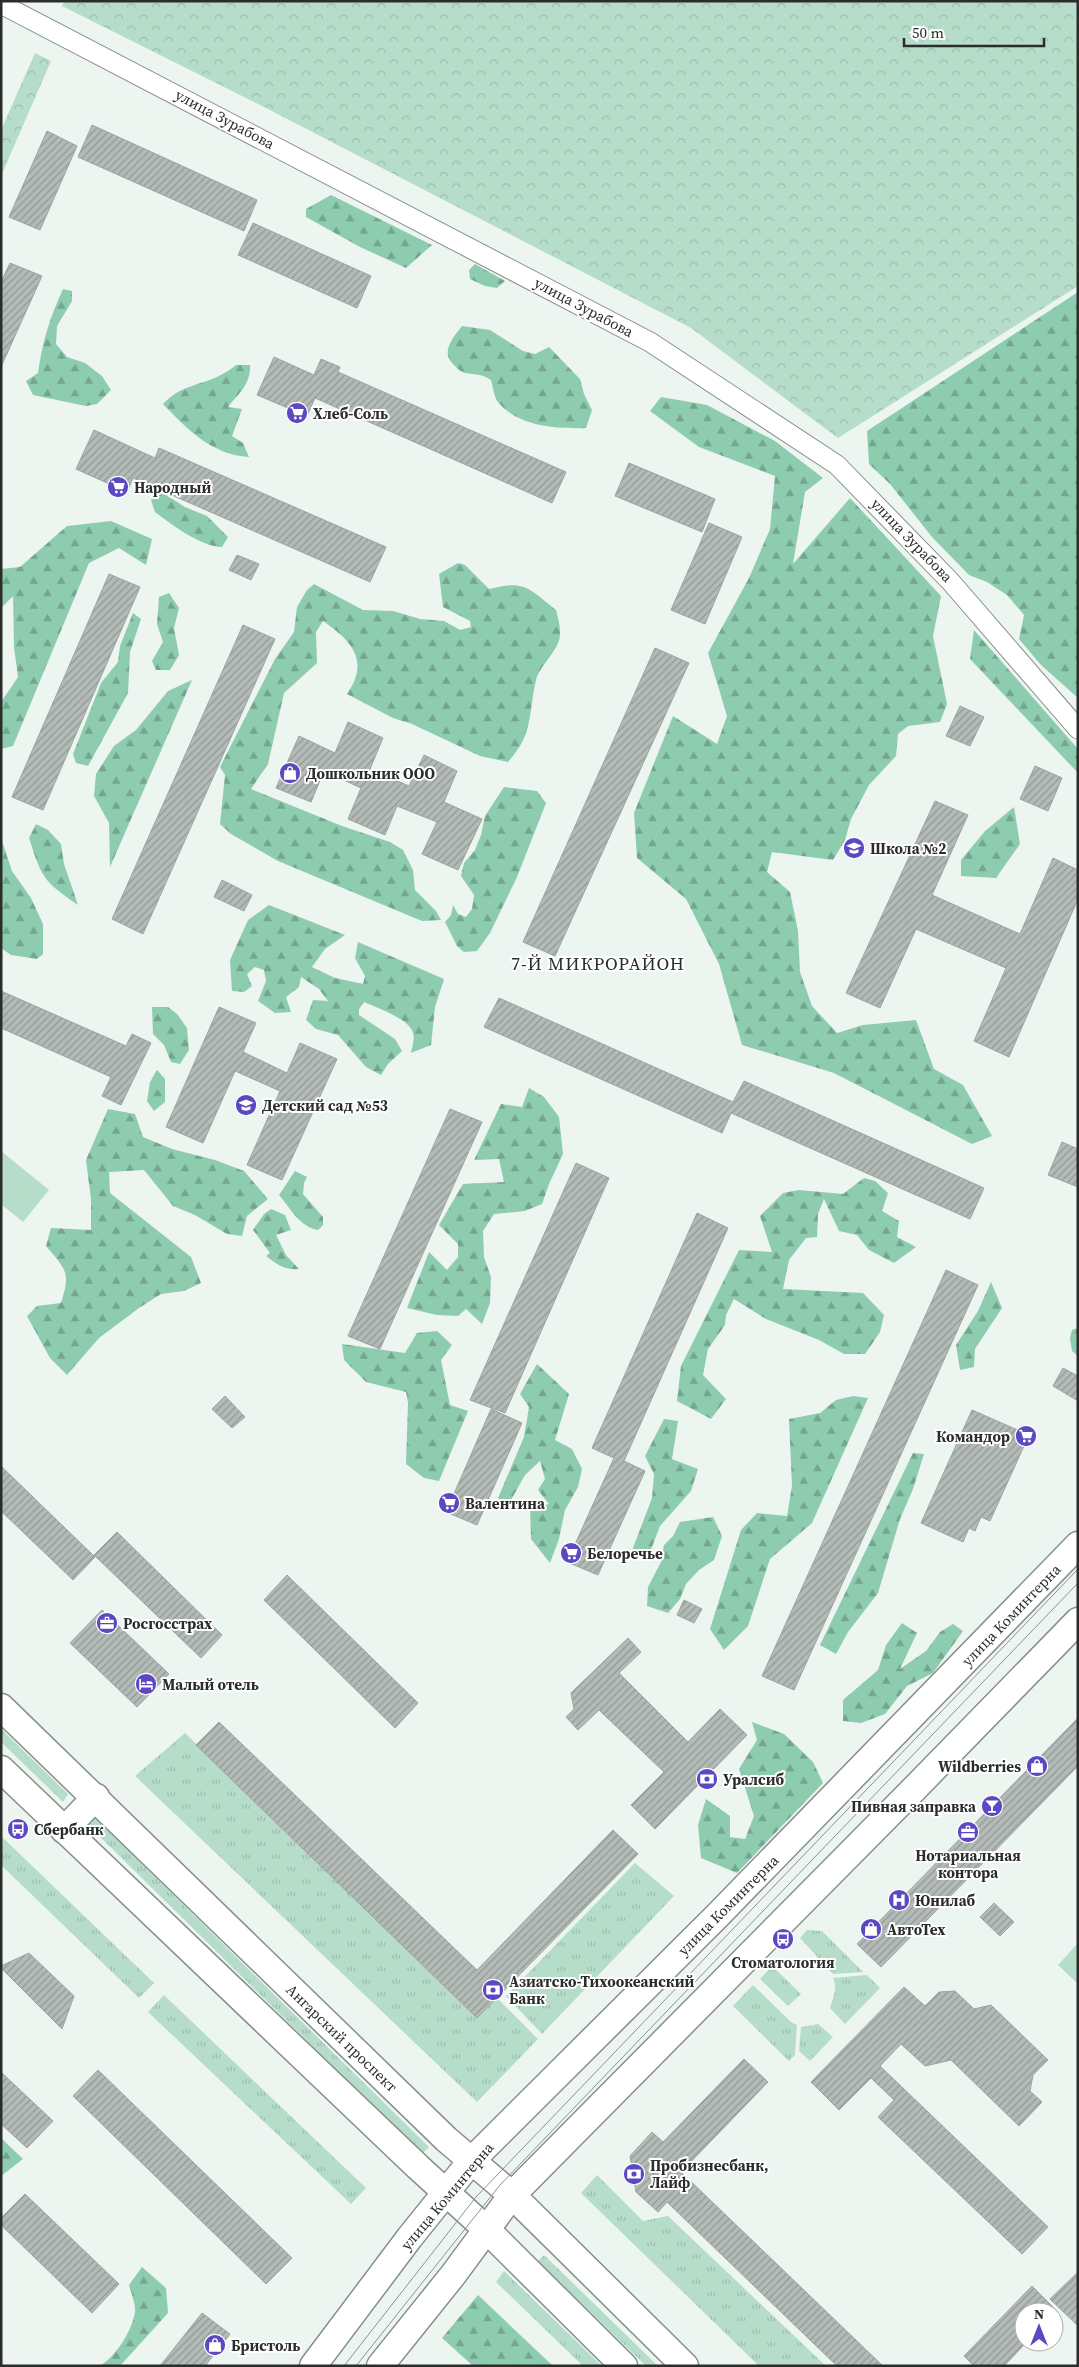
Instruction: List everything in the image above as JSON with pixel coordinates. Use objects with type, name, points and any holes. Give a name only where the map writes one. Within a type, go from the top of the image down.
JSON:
[{"type":"street","name":"улица Зурабова","points":[[1,4],[650,342],[837,465],[950,581],[1078,729]]},
{"type":"street","name":"улица Коминтерна","points":[[313,2366],[472,2160],[718,1915],[1078,1545]]},
{"type":"street","points":[[380,2366],[453,2274],[485,2228],[512,2195],[1078,1621]]},
{"type":"street","name":"Ангарский проспект","points":[[1,1707],[96,1797],[446,2139],[512,2195],[686,2366]]},
{"type":"street","points":[[1,1769],[485,2228],[624,2366]]},
{"type":"street","points":[[64,1830],[96,1797]]},
{"type":"green space","points":[[64,1],[1078,1],[1078,286],[838,438],[691,328],[266,108],[62,7]]},
{"type":"green space","points":[[35,53],[51,61],[1,176],[1,130]]},
{"type":"green space","points":[[331,195],[432,245],[406,268],[360,247],[306,217],[306,209]]},
{"type":"green space","points":[[475,264],[505,281],[497,288],[485,286],[470,279],[469,270]]},
{"type":"green space","points":[[63,289],[72,291],[72,301],[57,326],[56,344],[67,357],[85,363],[102,376],[111,390],[97,404],[86,406],[33,395],[26,381],[38,373],[47,330]]},
{"type":"green space","points":[[1078,292],[1078,698],[1041,665],[1019,639],[1024,615],[1007,595],[987,582],[969,575],[932,537],[890,484],[869,464],[867,431]]},
{"type":"green space","points":[[462,326],[490,330],[523,351],[535,354],[549,347],[580,379],[584,394],[592,410],[586,428],[539,425],[516,417],[506,410],[497,400],[491,380],[481,375],[462,372],[448,356],[451,341]]},
{"type":"green space","points":[[236,365],[250,365],[250,372],[244,388],[228,407],[242,409],[232,436],[243,443],[249,457],[236,455],[212,446],[181,423],[163,404],[183,389],[219,376]]},
{"type":"green space","points":[[661,397],[707,405],[775,441],[823,478],[805,492],[793,564],[850,498],[941,596],[933,636],[947,704],[940,722],[908,726],[898,734],[896,756],[869,785],[851,819],[845,840],[833,860],[772,852],[767,872],[790,892],[798,931],[800,972],[812,1006],[837,1033],[863,1025],[916,1020],[934,1069],[963,1085],[992,1136],[972,1144],[834,1073],[742,1045],[719,964],[686,899],[637,858],[634,813],[673,716],[717,744],[727,716],[708,653],[749,578],[770,529],[775,476],[699,447],[650,411]]},
{"type":"green space","points":[[156,492],[163,493],[185,507],[207,516],[228,537],[222,547],[196,539],[178,529],[155,512],[151,500]]},
{"type":"green space","points":[[111,521],[152,539],[146,565],[119,548],[89,563],[13,746],[1,749],[1,702],[18,677],[14,647],[13,596],[1,608],[1,569],[20,567],[67,526]]},
{"type":"green space","points":[[458,563],[465,565],[489,589],[511,585],[526,588],[556,610],[560,629],[559,639],[554,651],[538,674],[526,733],[516,752],[508,762],[480,756],[412,724],[393,718],[347,694],[354,682],[357,662],[349,644],[323,621],[316,632],[317,663],[284,693],[268,764],[251,789],[342,826],[390,842],[403,850],[413,870],[415,890],[436,911],[441,920],[422,921],[278,861],[231,834],[220,824],[225,775],[220,767],[275,659],[294,632],[297,607],[307,590],[314,584],[363,610],[393,611],[420,619],[444,621],[460,630],[471,627],[470,621],[443,607],[439,574]]},
{"type":"green space","points":[[169,593],[179,608],[174,628],[179,655],[170,670],[156,670],[152,661],[163,642],[157,624],[159,597]]},
{"type":"green space","points":[[133,613],[141,619],[130,652],[128,693],[88,766],[76,763],[73,754],[101,683],[118,662],[120,646]]},
{"type":"green space","points":[[974,630],[1078,749],[1078,773],[970,659]]},
{"type":"green space","points":[[192,680],[110,867],[109,823],[94,796],[96,774],[114,746],[136,730],[168,691]]},
{"type":"green space","points":[[504,787],[537,791],[546,803],[517,877],[490,933],[477,951],[464,952],[457,946],[445,922],[451,915],[453,905],[458,914],[466,917],[472,909],[474,895],[461,876],[464,863],[475,850],[481,835],[485,816]]},
{"type":"green space","points":[[1014,807],[1020,844],[996,878],[961,876],[961,860],[985,831]]},
{"type":"green space","points":[[36,824],[48,830],[61,844],[64,864],[78,905],[57,890],[41,870],[29,838]]},
{"type":"green space","points":[[1,838],[12,871],[31,898],[43,924],[43,954],[37,959],[11,955],[1,948]]},
{"type":"green space","points":[[269,905],[345,935],[325,949],[312,967],[335,978],[363,984],[365,976],[355,958],[358,942],[444,979],[435,1007],[431,1045],[411,1053],[414,1038],[411,1028],[400,1019],[364,1002],[359,1009],[359,1015],[395,1039],[402,1051],[388,1064],[381,1075],[366,1067],[338,1035],[316,1029],[306,1020],[313,1000],[328,1001],[319,989],[301,977],[299,987],[286,997],[291,1012],[275,1013],[258,1001],[266,981],[264,970],[255,967],[247,974],[252,986],[244,992],[232,991],[230,960],[248,920]]},
{"type":"green space","points":[[152,1007],[168,1007],[177,1014],[187,1028],[189,1050],[180,1064],[171,1062],[164,1045],[153,1034]]},
{"type":"green space","points":[[157,1070],[165,1079],[165,1102],[154,1111],[147,1101],[150,1082]]},
{"type":"green space","points":[[529,1088],[544,1097],[559,1117],[563,1154],[542,1204],[525,1211],[494,1214],[483,1231],[484,1257],[491,1277],[490,1303],[482,1324],[466,1309],[458,1316],[437,1315],[407,1308],[429,1252],[447,1270],[458,1257],[458,1244],[439,1225],[463,1184],[504,1182],[499,1159],[474,1160],[501,1104],[522,1107]]},
{"type":"green space","points":[[108,1109],[135,1114],[143,1137],[172,1149],[215,1160],[244,1171],[268,1199],[247,1216],[242,1236],[227,1234],[195,1215],[173,1206],[144,1170],[109,1172],[110,1193],[191,1257],[201,1283],[184,1291],[161,1294],[139,1308],[99,1338],[67,1375],[50,1358],[27,1316],[37,1306],[61,1303],[64,1293],[66,1284],[65,1272],[46,1246],[51,1228],[91,1230],[91,1199],[86,1160]]},
{"type":"green space","points":[[1,1151],[49,1190],[23,1222],[1,1204]]},
{"type":"green space","points":[[295,1171],[307,1177],[304,1183],[303,1194],[323,1217],[323,1225],[318,1230],[301,1221],[279,1195]]},
{"type":"green space","points":[[864,1178],[875,1181],[888,1193],[882,1211],[899,1221],[897,1237],[916,1247],[894,1263],[869,1250],[857,1235],[839,1231],[824,1199],[818,1214],[817,1237],[806,1238],[789,1260],[783,1289],[863,1293],[884,1315],[880,1332],[865,1354],[844,1354],[819,1340],[766,1319],[734,1299],[726,1315],[725,1325],[708,1349],[703,1375],[726,1399],[711,1419],[677,1401],[681,1366],[739,1250],[772,1252],[760,1216],[783,1193],[799,1190],[843,1194]]},
{"type":"green space","points":[[271,1209],[285,1215],[291,1230],[276,1235],[286,1255],[299,1269],[289,1269],[281,1266],[266,1256],[270,1253],[253,1230],[264,1214]]},
{"type":"green space","points":[[991,1282],[1002,1308],[975,1349],[974,1367],[960,1370],[956,1345],[978,1311]]},
{"type":"green space","points":[[1078,1328],[1078,1356],[1072,1351],[1070,1338],[1072,1330]]},
{"type":"green space","points":[[437,1331],[452,1345],[441,1360],[450,1405],[468,1411],[439,1481],[424,1478],[406,1464],[408,1403],[406,1392],[366,1382],[344,1360],[342,1344],[405,1353],[417,1333]]},
{"type":"green space","points":[[537,1364],[569,1394],[555,1440],[572,1449],[582,1469],[578,1487],[565,1510],[559,1539],[550,1563],[531,1539],[530,1508],[549,1504],[538,1490],[545,1479],[540,1461],[525,1475],[507,1507],[498,1498],[524,1437],[529,1407],[520,1394]]},
{"type":"green space","points":[[853,1396],[868,1398],[812,1523],[770,1559],[748,1626],[724,1650],[710,1629],[741,1530],[757,1513],[787,1516],[792,1486],[789,1419],[820,1413],[836,1400]]},
{"type":"green space","points":[[664,1419],[678,1421],[672,1459],[698,1469],[691,1491],[660,1526],[650,1552],[630,1556],[652,1498],[654,1474],[645,1456]]},
{"type":"green space","points":[[913,1453],[924,1454],[913,1489],[900,1519],[878,1593],[848,1632],[836,1654],[820,1645]]},
{"type":"green space","points":[[713,1517],[722,1536],[714,1560],[699,1570],[686,1584],[680,1599],[668,1613],[647,1606],[648,1587],[661,1562],[664,1545],[673,1536],[680,1522]]},
{"type":"green space","points":[[902,1623],[917,1633],[900,1669],[926,1651],[940,1632],[953,1624],[963,1631],[933,1673],[907,1686],[885,1714],[861,1723],[843,1721],[843,1700],[878,1670],[886,1645]]},
{"type":"green space","points":[[752,1722],[784,1734],[813,1762],[823,1783],[737,1873],[701,1858],[698,1825],[706,1799],[730,1816],[730,1837],[745,1839],[754,1816],[739,1769],[757,1740]]},
{"type":"green space","points":[[1,1729],[68,1794],[63,1802],[1,1742]]},
{"type":"green space","points":[[185,1733],[477,2018],[497,1998],[538,2039],[477,2102],[135,1776]]},
{"type":"green space","points":[[94,1817],[429,2147],[422,2154],[87,1824]]},
{"type":"green space","points":[[1,1836],[154,1983],[139,1998],[1,1865]]},
{"type":"green space","points":[[635,1863],[674,1896],[542,2034],[506,1996]]},
{"type":"green space","points":[[807,1930],[822,1931],[863,1972],[833,1974],[800,1938]]},
{"type":"green space","points":[[1078,1943],[1078,1984],[1058,1965]]},
{"type":"green space","points":[[772,1966],[801,1994],[788,2006],[760,1979]]},
{"type":"green space","points":[[867,1975],[880,1988],[845,2024],[830,2008],[835,1989],[833,1978]]},
{"type":"green space","points":[[753,1985],[791,2022],[797,2025],[795,2055],[789,2061],[733,2006]]},
{"type":"green space","points":[[164,1995],[366,2188],[351,2204],[148,2012]]},
{"type":"green space","points":[[818,2024],[833,2037],[810,2061],[799,2051],[801,2027]]},
{"type":"green space","points":[[1,2138],[23,2159],[1,2176]]},
{"type":"green space","points":[[597,2175],[643,2221],[668,2216],[826,2366],[759,2366],[581,2193]]},
{"type":"green space","points":[[544,2255],[658,2366],[646,2366],[538,2261]]},
{"type":"green space","points":[[142,2267],[166,2288],[168,2313],[120,2366],[100,2366],[117,2350],[131,2327],[135,2309],[129,2285]]},
{"type":"green space","points":[[504,2271],[602,2366],[583,2366],[496,2282]]},
{"type":"green space","points":[[478,2295],[553,2366],[473,2366],[442,2338]]},
{"type":"building","points":[[92,125],[257,200],[244,231],[78,157]]},
{"type":"building","points":[[47,131],[77,146],[40,230],[9,217]]},
{"type":"building","points":[[253,223],[371,276],[357,308],[238,255]]},
{"type":"building","points":[[10,263],[42,276],[1,367],[1,282]]},
{"type":"building","points":[[274,357],[314,375],[321,359],[340,367],[338,372],[566,472],[552,503],[315,398],[307,416],[257,395]]},
{"type":"building","points":[[94,430],[155,458],[159,448],[386,547],[370,582],[133,478],[127,492],[76,469]]},
{"type":"building","points":[[629,463],[715,499],[702,532],[615,496]]},
{"type":"building","points":[[709,523],[742,537],[705,624],[671,610]]},
{"type":"building","points":[[237,555],[259,564],[251,580],[229,570]]},
{"type":"building","points":[[109,574],[140,587],[43,810],[12,797]]},
{"type":"building","points":[[243,625],[275,639],[143,934],[112,919]]},
{"type":"building","points":[[655,648],[689,663],[555,956],[523,942]]},
{"type":"building","points":[[960,706],[984,717],[970,746],[946,736]]},
{"type":"building","points":[[348,722],[383,738],[370,769],[409,786],[424,755],[457,771],[444,802],[482,819],[458,870],[422,854],[437,822],[397,806],[385,835],[348,819],[361,788],[324,771],[311,802],[276,788],[299,736],[335,753]]},
{"type":"building","points":[[1035,766],[1062,778],[1048,811],[1020,799]]},
{"type":"building","points":[[935,801],[968,815],[932,895],[1020,934],[1053,858],[1078,870],[1078,899],[1009,1057],[974,1041],[1006,968],[916,929],[880,1008],[846,993]]},
{"type":"building","points":[[222,880],[252,895],[244,911],[214,897]]},
{"type":"building","points":[[1,991],[126,1046],[132,1034],[151,1043],[121,1105],[102,1096],[111,1077],[1,1028]]},
{"type":"building","points":[[499,998],[733,1102],[744,1081],[984,1188],[970,1219],[731,1113],[722,1133],[484,1027]]},
{"type":"building","name":"Детский сад №53","points":[[219,1007],[256,1023],[243,1052],[287,1073],[300,1043],[337,1059],[282,1180],[247,1165],[280,1091],[235,1071],[203,1143],[166,1127]]},
{"type":"building","points":[[450,1109],[482,1122],[380,1349],[348,1336]]},
{"type":"building","points":[[1062,1142],[1078,1149],[1078,1187],[1048,1175]]},
{"type":"building","points":[[576,1163],[609,1178],[505,1413],[470,1400]]},
{"type":"building","points":[[697,1213],[728,1228],[624,1461],[645,1471],[598,1575],[567,1562],[614,1458],[592,1448]]},
{"type":"building","points":[[946,1270],[978,1285],[794,1690],[762,1676]]},
{"type":"building","points":[[1063,1368],[1078,1376],[1078,1401],[1053,1386]]},
{"type":"building","points":[[225,1396],[245,1417],[232,1428],[212,1409]]},
{"type":"building","points":[[491,1409],[522,1423],[477,1525],[446,1512]]},
{"type":"building","points":[[972,1410],[1029,1435],[990,1521],[981,1517],[975,1531],[969,1528],[963,1542],[921,1523]]},
{"type":"building","points":[[1,1466],[95,1557],[73,1580],[1,1511]]},
{"type":"building","points":[[117,1532],[222,1635],[201,1658],[94,1555]]},
{"type":"building","points":[[287,1575],[418,1703],[395,1728],[264,1600]]},
{"type":"building","points":[[684,1600],[702,1609],[694,1623],[677,1615]]},
{"type":"building","points":[[102,1610],[169,1674],[137,1707],[70,1643]]},
{"type":"building","points":[[628,1638],[641,1652],[619,1673],[688,1742],[720,1709],[747,1735],[655,1829],[631,1805],[664,1772],[599,1710],[578,1730],[566,1717],[574,1709],[571,1693]]},
{"type":"building","points":[[1078,1718],[1078,1766],[881,1967],[857,1944]]},
{"type":"building","points":[[219,1722],[477,1970],[613,1830],[638,1854],[477,2018],[196,1745]]},
{"type":"building","points":[[994,1903],[1014,1922],[1000,1936],[980,1917]]},
{"type":"building","points":[[29,1953],[74,1996],[62,2029],[1,1968],[1,1966]]},
{"type":"building","points":[[904,1987],[925,2006],[939,1992],[955,1991],[974,2009],[991,2005],[1048,2060],[1033,2075],[1030,2091],[1042,2102],[1019,2126],[951,2060],[925,2066],[901,2044],[880,2066],[1048,2227],[1022,2254],[878,2117],[894,2100],[871,2078],[839,2110],[811,2082]]},
{"type":"building","points":[[744,2059],[768,2082],[681,2172],[883,2366],[837,2366],[667,2202],[658,2212],[636,2192],[630,2156],[652,2132],[663,2142]]},
{"type":"building","points":[[98,2070],[292,2258],[266,2284],[73,2096]]},
{"type":"building","points":[[1,2072],[53,2121],[27,2148],[1,2124]]},
{"type":"building","points":[[25,2194],[119,2284],[92,2313],[1,2225],[1,2218]]},
{"type":"building","points":[[1078,2272],[1078,2326],[1064,2312],[1064,2302],[1053,2302],[1050,2299]]},
{"type":"building","points":[[1032,2286],[1048,2302],[1016,2302]]},
{"type":"building","points":[[1014,2305],[1014,2352],[1017,2352],[1004,2366],[974,2366],[964,2356]]},
{"type":"building","points":[[202,2313],[230,2334],[205,2366],[160,2366]]},
{"type":"tram line","points":[[344,2366],[476,2197],[1078,1569]]},
{"type":"tram line","points":[[356,2366],[500,2185],[1078,1583]]},
{"type":"place","name":"Хлеб-Соль","points":[[297,413]]},
{"type":"place","name":"Народный","points":[[118,487]]},
{"type":"place","name":"Дошкольник ООО","points":[[290,773]]},
{"type":"place","name":"Школа №2","points":[[854,848]]},
{"type":"place","name":"Детский сад №53","points":[[246,1105]]},
{"type":"place","name":"Командор","points":[[1026,1436]]},
{"type":"place","name":"Валентина","points":[[449,1503]]},
{"type":"place","name":"Белоречье","points":[[571,1553]]},
{"type":"place","name":"Росгосстрах","points":[[107,1623]]},
{"type":"place","name":"Малый отель","points":[[146,1684]]},
{"type":"place","name":"Wildberries","points":[[1037,1766]]},
{"type":"place","name":"Уралсиб","points":[[707,1779]]},
{"type":"place","name":"Пивная заправка","points":[[992,1806]]},
{"type":"place","name":"Сбербанк","points":[[18,1829]]},
{"type":"place","name":"Нотариальная контора","points":[[968,1832]]},
{"type":"place","name":"Юнилаб","points":[[899,1900]]},
{"type":"place","name":"АвтоТех","points":[[871,1929]]},
{"type":"place","name":"Стоматология","points":[[783,1939]]},
{"type":"place","name":"Азиатско-Тихоокеанский Банк","points":[[493,1990]]},
{"type":"place","name":"Пробизнесбанк, Лайф","points":[[634,2174]]},
{"type":"place","name":"Бристоль","points":[[215,2345]]},
{"type":"district","name":"7-Й МИКРОРАЙОН","points":[[598,963]]}]
